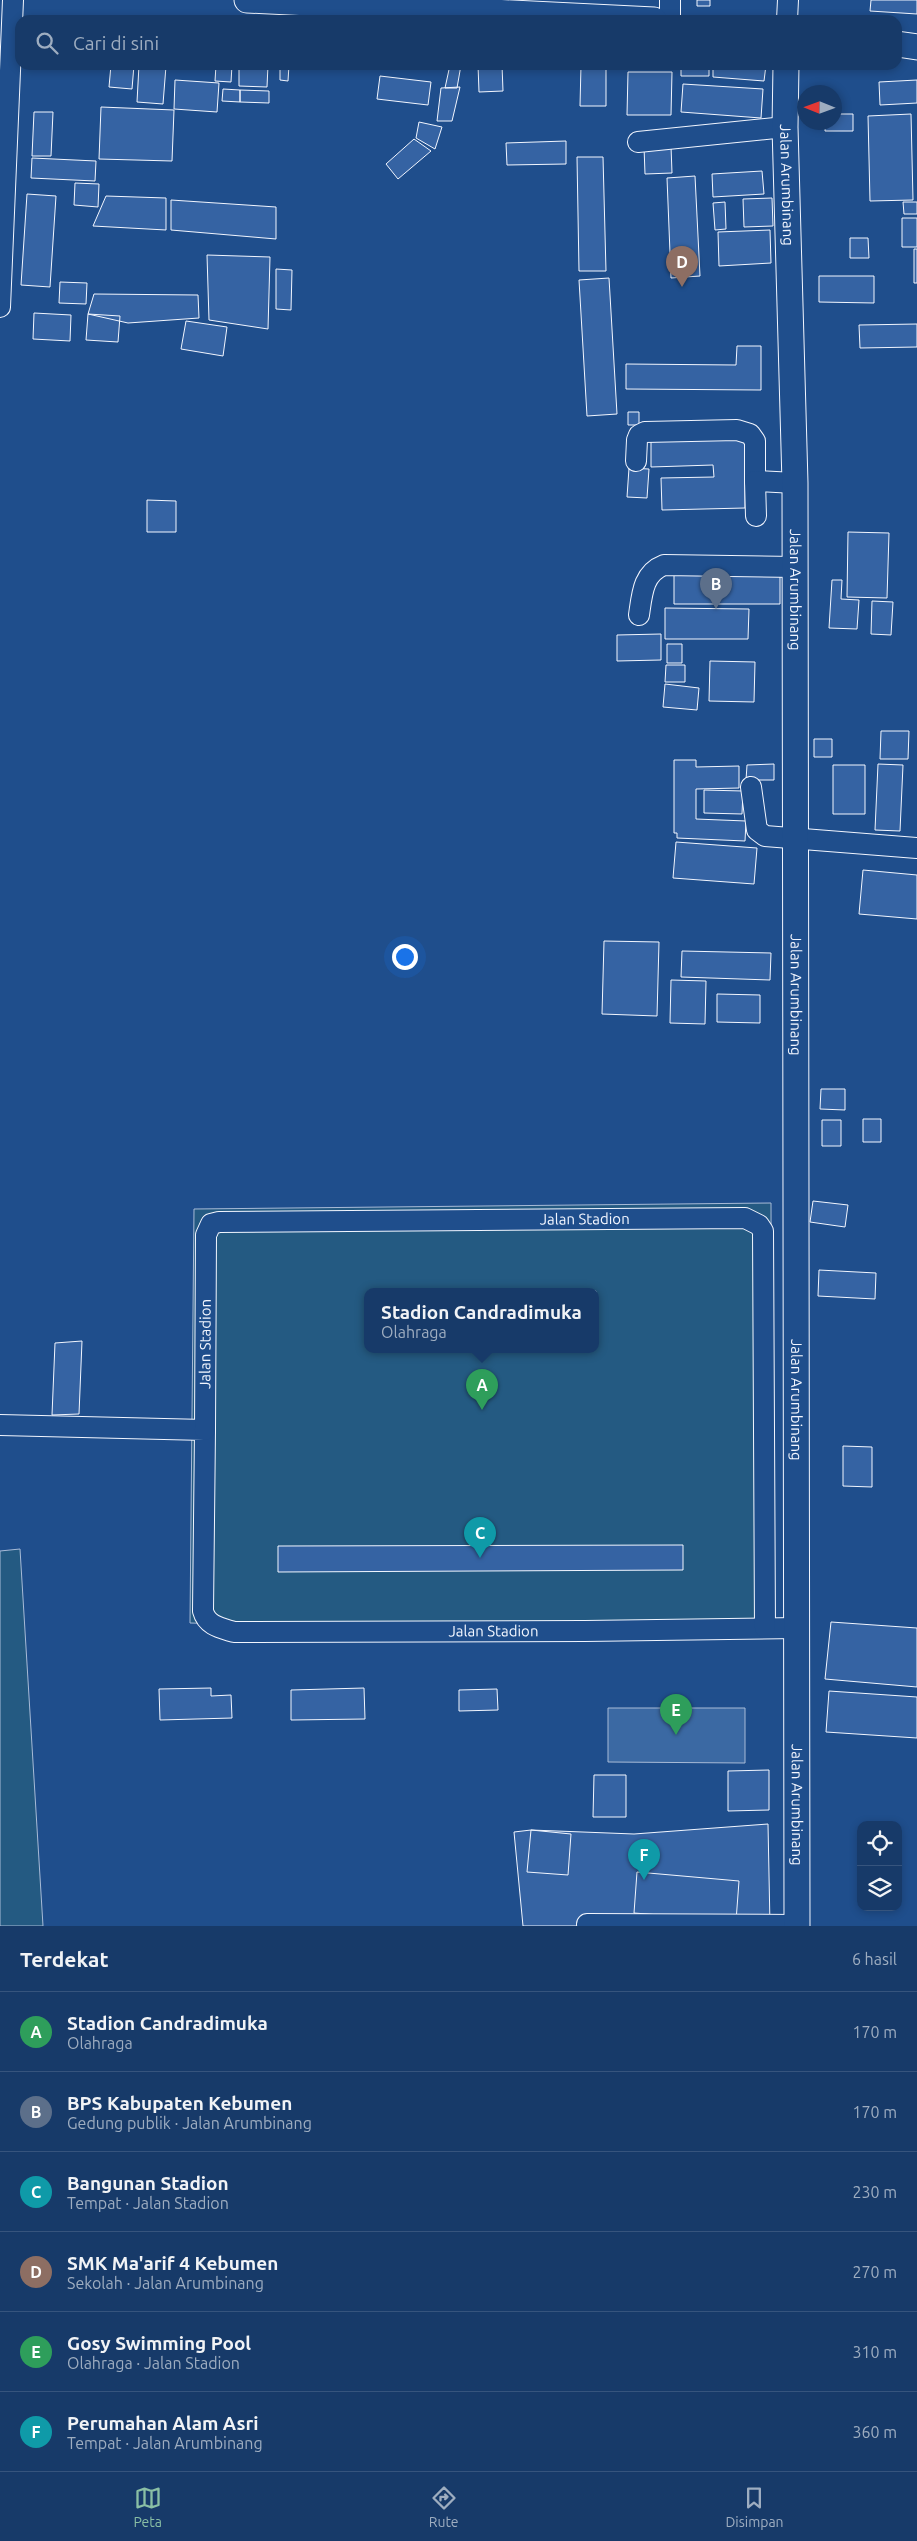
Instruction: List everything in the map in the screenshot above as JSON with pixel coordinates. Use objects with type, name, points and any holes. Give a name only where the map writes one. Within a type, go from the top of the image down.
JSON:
[{"type":"main road","points":[[247,0],[413,4],[579,15]]},
{"type":"main road","points":[[902,45],[917,47]]},
{"type":"main road","name":"Jalan Arumbinang","points":[[786,70],[785,127],[795,567],[797,1925]]},
{"type":"street","points":[[0,307],[13,0]]},
{"type":"street","points":[[670,0],[670,15]]},
{"type":"street","points":[[787,15],[788,0]]},
{"type":"street","points":[[638,142],[785,127]]},
{"type":"street","points":[[636,461],[637,440],[640,434],[645,432],[737,430],[750,434],[755,441],[756,516]]},
{"type":"street","points":[[755,481],[794,484]]},
{"type":"street","points":[[639,615],[648,576],[655,568],[664,565],[795,567]]},
{"type":"street","points":[[751,787],[757,830],[771,838],[795,837],[917,848]]},
{"type":"street","name":"Jalan Stadion","points":[[765,1628],[763,1231],[759,1224],[745,1218],[211,1224],[206,1235],[203,1611],[204,1617],[212,1625],[234,1632],[797,1628]]},
{"type":"street","points":[[0,1425],[205,1430]]},
{"type":"street","points":[[587,1924],[797,1925]]},
{"type":"shaded area","points":[[771,1203],[772,1637],[190,1623],[194,1209]]},
{"type":"shaded area","points":[[20,1549],[43,1926],[0,1926],[0,1551]]},
{"type":"shaded area","points":[[608,1708],[745,1708],[745,1763],[608,1762]]},
{"type":"building","points":[[697,0],[710,0],[710,6],[697,6]]},
{"type":"building","points":[[871,0],[917,0],[917,14],[870,11]]},
{"type":"building","points":[[111,70],[134,70],[132,89],[109,87]]},
{"type":"building","points":[[139,70],[166,70],[163,104],[137,102]]},
{"type":"building","points":[[216,70],[232,70],[231,82],[215,81]]},
{"type":"building","points":[[239,70],[268,70],[267,87],[239,86]]},
{"type":"building","points":[[280,70],[289,70],[288,81],[280,80]]},
{"type":"building","points":[[449,70],[460,70],[457,88],[445,88]]},
{"type":"building","points":[[478,70],[502,70],[503,91],[479,92]]},
{"type":"building","points":[[581,70],[606,70],[606,106],[580,106]]},
{"type":"building","points":[[681,70],[709,70],[709,76],[681,76]]},
{"type":"building","points":[[713,70],[765,70],[764,81],[713,77]]},
{"type":"building","points":[[628,72],[672,72],[671,115],[627,115]]},
{"type":"building","points":[[380,76],[431,82],[428,105],[377,99]]},
{"type":"building","points":[[175,80],[219,83],[217,112],[174,109]]},
{"type":"building","points":[[917,80],[917,103],[880,105],[879,82]]},
{"type":"building","points":[[683,84],[763,89],[761,118],[681,112]]},
{"type":"building","points":[[460,87],[452,121],[437,121],[441,88]]},
{"type":"building","points":[[223,89],[240,90],[240,102],[222,101]]},
{"type":"building","points":[[240,90],[269,91],[269,103],[240,102]]},
{"type":"building","points":[[101,107],[174,110],[172,161],[99,159]]},
{"type":"building","points":[[34,112],[53,112],[51,156],[32,156]]},
{"type":"building","points":[[842,114],[853,114],[853,131],[825,131],[842,130]]},
{"type":"building","points":[[911,114],[913,200],[870,201],[868,116]]},
{"type":"building","points":[[419,122],[442,127],[435,149],[416,138]]},
{"type":"building","points":[[414,139],[431,151],[398,179],[386,164]]},
{"type":"building","points":[[566,141],[566,164],[507,165],[506,143]]},
{"type":"building","points":[[671,146],[672,173],[645,174],[644,147]]},
{"type":"building","points":[[577,157],[603,157],[606,271],[579,271]]},
{"type":"building","points":[[32,158],[96,161],[95,181],[31,178]]},
{"type":"building","points":[[762,171],[764,194],[713,197],[712,174]]},
{"type":"building","points":[[695,176],[700,276],[671,278],[667,178]]},
{"type":"building","points":[[75,183],[99,184],[98,207],[74,205]]},
{"type":"building","points":[[27,194],[56,196],[50,287],[21,285]]},
{"type":"building","points":[[106,196],[166,198],[166,230],[93,226]]},
{"type":"building","points":[[772,198],[773,226],[744,227],[743,199]]},
{"type":"building","points":[[171,200],[276,207],[276,239],[171,230]]},
{"type":"building","points":[[725,202],[726,229],[715,230],[713,203]]},
{"type":"building","points":[[903,202],[917,202],[917,214],[904,214]]},
{"type":"building","points":[[902,218],[917,218],[917,247],[902,247]]},
{"type":"building","points":[[770,230],[771,263],[719,266],[718,232]]},
{"type":"building","points":[[850,238],[868,238],[869,258],[850,258]]},
{"type":"building","points":[[914,249],[917,249],[917,283],[914,283]]},
{"type":"building","points":[[207,255],[270,257],[268,329],[209,320]]},
{"type":"building","points":[[276,269],[292,270],[291,310],[276,309]]},
{"type":"building","points":[[819,276],[874,276],[874,303],[819,302]]},
{"type":"building","points":[[609,278],[617,414],[587,416],[579,280]]},
{"type":"building","points":[[60,282],[87,283],[86,304],[59,303]]},
{"type":"building","points":[[94,294],[198,295],[199,318],[128,323],[88,314]]},
{"type":"building","points":[[34,313],[71,315],[70,341],[33,339]]},
{"type":"building","points":[[88,314],[120,316],[118,342],[86,340]]},
{"type":"building","points":[[186,321],[227,327],[223,356],[181,349]]},
{"type":"building","points":[[917,324],[917,347],[860,348],[859,325]]},
{"type":"building","points":[[737,346],[761,346],[761,390],[626,389],[626,364],[736,365]]},
{"type":"building","points":[[628,412],[639,412],[639,425],[628,425]]},
{"type":"building","points":[[745,438],[752,480],[745,481],[745,508],[662,510],[661,478],[714,477],[713,465],[651,467],[651,440]]},
{"type":"building","points":[[629,468],[649,469],[647,498],[627,497]]},
{"type":"building","points":[[147,500],[176,501],[176,532],[147,532]]},
{"type":"building","points":[[848,532],[889,533],[887,598],[847,597]]},
{"type":"building","points":[[674,570],[780,570],[780,604],[674,604]]},
{"type":"building","points":[[832,580],[842,580],[841,599],[859,600],[857,629],[829,628]]},
{"type":"building","points":[[872,601],[893,602],[891,635],[871,634]]},
{"type":"building","points":[[665,608],[749,609],[748,639],[665,639]]},
{"type":"building","points":[[661,634],[661,660],[617,661],[617,635]]},
{"type":"building","points":[[667,644],[682,644],[682,663],[667,663]]},
{"type":"building","points":[[710,661],[755,662],[754,702],[709,701]]},
{"type":"building","points":[[666,665],[685,665],[685,682],[665,682]]},
{"type":"building","points":[[665,684],[699,688],[697,710],[663,707]]},
{"type":"building","points":[[881,731],[909,731],[908,759],[880,759]]},
{"type":"building","points":[[814,739],[832,739],[832,757],[814,757]]},
{"type":"building","points":[[674,760],[696,760],[696,767],[739,766],[739,788],[696,789],[696,819],[746,821],[745,841],[677,838],[677,833],[674,833]]},
{"type":"building","points":[[774,764],[774,780],[746,780],[747,765]]},
{"type":"building","points":[[878,764],[903,765],[900,831],[875,830]]},
{"type":"building","points":[[833,765],[865,765],[865,814],[833,814]]},
{"type":"building","points":[[704,790],[743,791],[742,814],[704,813]]},
{"type":"building","points":[[676,842],[757,848],[754,884],[673,878]]},
{"type":"building","points":[[863,870],[917,875],[917,919],[859,914]]},
{"type":"building","points":[[604,941],[659,942],[657,1016],[602,1014]]},
{"type":"building","points":[[682,951],[771,953],[770,980],[681,977]]},
{"type":"building","points":[[671,980],[706,981],[705,1024],[670,1023]]},
{"type":"building","points":[[717,994],[760,995],[760,1023],[717,1022]]},
{"type":"building","points":[[821,1089],[845,1089],[845,1110],[820,1109]]},
{"type":"building","points":[[863,1119],[881,1119],[881,1142],[863,1142]]},
{"type":"building","points":[[822,1120],[841,1120],[841,1146],[822,1146]]},
{"type":"building","points":[[813,1201],[848,1205],[845,1227],[810,1222]]},
{"type":"building","points":[[819,1270],[876,1273],[875,1299],[818,1296]]},
{"type":"building","points":[[82,1341],[79,1414],[52,1415],[55,1343]]},
{"type":"building","points":[[843,1446],[872,1447],[872,1487],[843,1486]]},
{"type":"building","points":[[683,1545],[683,1570],[278,1572],[278,1546]]},
{"type":"building","points":[[831,1622],[917,1628],[917,1687],[825,1679]]},
{"type":"building","points":[[211,1688],[211,1696],[231,1695],[232,1718],[160,1720],[159,1689]]},
{"type":"building","points":[[364,1688],[365,1719],[291,1720],[291,1690]]},
{"type":"building","points":[[497,1689],[498,1710],[459,1711],[459,1690]]},
{"type":"building","points":[[829,1691],[917,1697],[917,1738],[826,1732]]},
{"type":"building","points":[[769,1770],[769,1810],[728,1811],[728,1771]]},
{"type":"building","points":[[594,1775],[626,1775],[626,1817],[593,1817]]},
{"type":"building","points":[[768,1824],[770,1926],[523,1926],[514,1832],[531,1830],[634,1834]]},
{"type":"building","points":[[531,1830],[571,1834],[568,1875],[527,1872]]},
{"type":"building","points":[[637,1872],[739,1881],[736,1921],[634,1913]]},
{"type":"place","name":"SMK Ma'arif 4 Kebumen","points":[[682,287]]},
{"type":"place","name":"BPS Kabupaten Kebumen","points":[[716,609]]},
{"type":"place","name":"Stadion Candradimuka","points":[[482,1410]]},
{"type":"place","name":"Bangunan Stadion","points":[[480,1558]]},
{"type":"place","name":"Gosy Swimming Pool","points":[[676,1735]]},
{"type":"place","name":"Perumahan Alam Asri","points":[[644,1880]]}]
